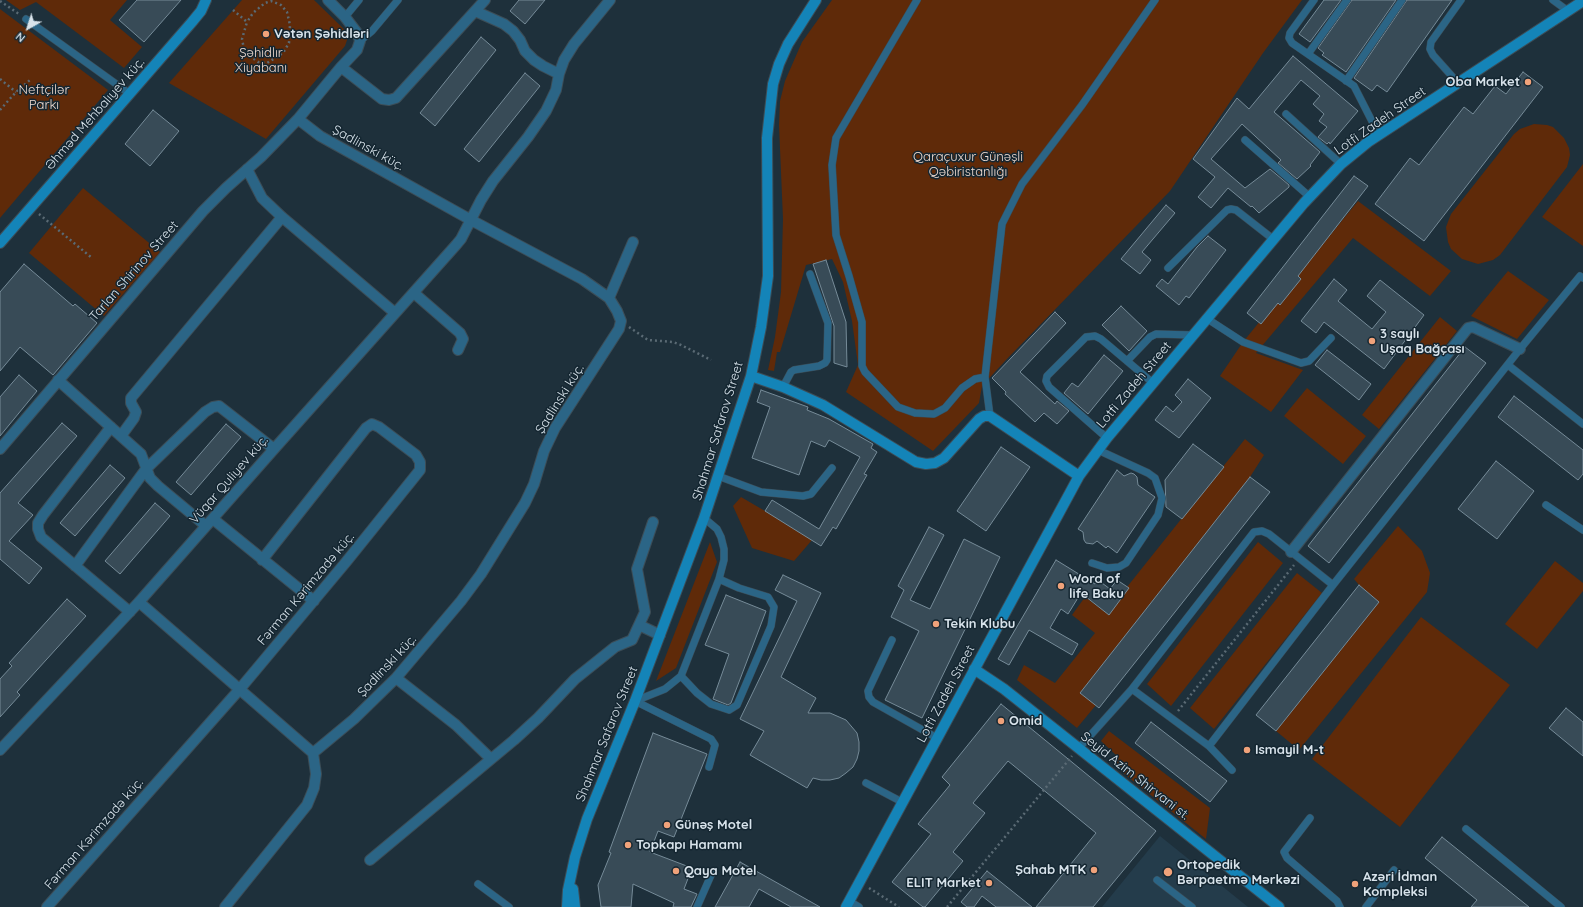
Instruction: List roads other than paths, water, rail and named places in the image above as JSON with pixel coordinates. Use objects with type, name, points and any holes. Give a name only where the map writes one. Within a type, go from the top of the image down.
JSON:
[{"type":"main road","name":"Əhməd Mehbalıyev küç.","points":[[0,243],[192,22],[201,11],[206,0]]},
{"type":"main road","name":"Shahmar Safarov Street","points":[[567,907],[568,890],[572,869],[587,819],[704,518],[751,376],[761,327],[768,276],[767,138],[772,90],[779,64],[788,44],[816,0]]},
{"type":"main road","name":"Lotfi Zadeh Street","points":[[847,904],[1079,476],[1107,438],[1273,239],[1310,197],[1354,152],[1583,1]]},
{"type":"main road","points":[[751,376],[783,387],[823,405],[916,462],[926,464],[935,463],[944,458],[979,419],[984,416],[990,416],[1079,476]]},
{"type":"main road","name":"Seyid Azim Shirvani st.","points":[[974,669],[1004,689],[1279,907]]},
{"type":"main road","points":[[572,869],[575,907]]},
{"type":"street","points":[[298,119],[341,66],[357,50],[360,41],[358,34],[345,17],[328,0]]},
{"type":"street","points":[[341,66],[382,99],[389,100],[396,98],[485,0]]},
{"type":"street","points":[[471,220],[493,181],[528,137],[546,111],[556,90],[559,74],[564,60],[574,44],[610,0]]},
{"type":"street","points":[[476,11],[504,24],[520,40],[525,51],[534,60],[559,74]]},
{"type":"street","name":"Tarlan Shirinov Street","points":[[0,449],[203,211],[278,141],[298,119]]},
{"type":"street","name":"Şadlinski küç.","points":[[298,119],[320,136],[471,220],[582,279],[610,298],[621,321],[619,329],[555,428],[544,451],[534,484],[525,503],[481,574],[461,601],[396,678],[354,719],[313,753]]},
{"type":"street","points":[[247,169],[262,198],[282,217],[395,313]]},
{"type":"street","points":[[122,436],[134,418],[136,412],[131,403],[131,398],[282,217]]},
{"type":"street","name":"Vüqar Quliyev küç.","points":[[0,750],[130,612],[414,293],[456,245],[471,220]]},
{"type":"street","points":[[610,298],[633,242]]},
{"type":"street","points":[[414,293],[460,333],[463,338],[458,350]]},
{"type":"street","points":[[1295,555],[1468,328],[1473,327],[1520,349]]},
{"type":"street","points":[[58,380],[141,454],[150,478],[158,486],[262,560],[314,601]]},
{"type":"street","points":[[75,566],[146,469],[212,407],[219,406],[274,449]]},
{"type":"street","name":"Fərman Kərimzadə küç.","points":[[47,907],[239,690],[314,601],[420,470],[420,462],[416,455],[380,427],[372,424],[366,428],[262,560]]},
{"type":"street","points":[[111,427],[38,523],[41,537],[130,612]]},
{"type":"street","points":[[370,860],[538,718],[575,679],[615,647],[632,640],[646,612],[637,569],[653,522]]},
{"type":"street","points":[[139,602],[313,753],[316,774],[314,788],[307,805],[225,907]]},
{"type":"street","points":[[639,625],[660,634]]},
{"type":"street","points":[[396,678],[456,725],[490,758]]},
{"type":"lane","points":[[345,17],[359,0]]},
{"type":"lane","points":[[360,41],[372,31],[398,0]]},
{"type":"lane","points":[[917,0],[836,138],[832,165],[836,235],[862,322],[862,366],[865,372],[898,407],[915,413],[934,414],[945,408],[962,388],[975,379],[985,377]]},
{"type":"lane","points":[[990,416],[985,377],[1002,224],[1022,184],[1082,105],[1155,0]]},
{"type":"lane","points":[[1314,0],[1290,33],[1289,38],[1292,43],[1354,86],[1379,135]]},
{"type":"lane","points":[[1308,54],[1347,0]]},
{"type":"lane","points":[[1346,81],[1402,0]]},
{"type":"lane","points":[[1458,83],[1433,55],[1430,49],[1431,42],[1460,0]]},
{"type":"lane","points":[[1553,0],[1568,11]]},
{"type":"lane","points":[[26,19],[130,94]]},
{"type":"lane","points":[[1286,114],[1341,164]]},
{"type":"lane","points":[[1245,140],[1310,197]]},
{"type":"lane","points":[[1168,268],[1226,210],[1231,208],[1236,210],[1273,239]]},
{"type":"lane","points":[[783,387],[791,372],[794,370],[819,366],[826,360],[828,323],[810,274]]},
{"type":"lane","points":[[1209,746],[1333,584],[1520,349],[1582,276]]},
{"type":"lane","points":[[1206,318],[1243,342],[1301,363],[1309,361],[1331,338]]},
{"type":"lane","points":[[1127,361],[1150,337],[1156,334],[1193,335]]},
{"type":"lane","points":[[1107,438],[1049,387],[1046,381],[1047,376],[1086,336],[1095,336],[1101,339],[1153,383]]},
{"type":"lane","points":[[1508,365],[1583,424]]},
{"type":"lane","points":[[1092,563],[1107,568],[1120,567],[1126,563],[1158,515],[1162,498],[1155,478],[1098,450]]},
{"type":"lane","points":[[718,476],[761,492],[803,496],[811,494],[832,468]]},
{"type":"lane","points":[[1546,506],[1583,530]]},
{"type":"lane","points":[[634,701],[665,689],[681,676],[719,579],[724,560],[724,549],[717,529],[704,518]]},
{"type":"lane","points":[[1079,748],[1132,689],[1254,532],[1262,531],[1269,534],[1333,584]]},
{"type":"lane","points":[[681,676],[697,694],[711,704],[729,710],[737,705],[771,626],[774,608],[768,597],[739,588],[719,579]]},
{"type":"lane","points":[[892,640],[868,691],[869,697],[873,702],[937,738]]},
{"type":"lane","points":[[1132,689],[1209,746],[1232,770]]},
{"type":"lane","points":[[634,701],[711,739],[715,745],[709,767]]},
{"type":"lane","points":[[866,783],[902,802]]},
{"type":"lane","points":[[1310,818],[1284,852],[1287,858],[1337,901],[1340,907]]},
{"type":"lane","points":[[1466,829],[1561,907]]},
{"type":"lane","points":[[1366,907],[1394,870]]},
{"type":"lane","points":[[697,907],[712,873]]},
{"type":"lane","points":[[1158,880],[1192,907]]},
{"type":"lane","points":[[478,884],[509,907]]},
{"type":"lane","points":[[847,904],[859,907]]},
{"type":"place","name":"Vətən Şəhidləri","points":[[266,34]]},
{"type":"place","name":"Oba Market","points":[[1528,82]]},
{"type":"place","name":"3 saylı Uşaq Bağçası","points":[[1372,341]]},
{"type":"place","name":"Word of life Baku","points":[[1061,586]]},
{"type":"place","name":"Tekin Klubu","points":[[936,624]]},
{"type":"place","name":"Omid","points":[[1001,721]]},
{"type":"place","name":"Ismayil M-t","points":[[1247,750]]},
{"type":"place","name":"Günəş Motel","points":[[667,825]]},
{"type":"place","name":"Topkapı Hamamı","points":[[628,845]]},
{"type":"place","name":"Şahab MTK","points":[[1094,870]]},
{"type":"place","name":"Qaya Motel","points":[[676,871]]},
{"type":"place","name":"Ortopedik Bərpaetmə Mərkəzi","points":[[1168,872]]},
{"type":"place","name":"ELIT Market","points":[[989,883]]},
{"type":"place","name":"Azəri İdman Kompleksi","points":[[1355,884]]},
{"type":"park label","name":"Şəhidlır Xiyabanı","points":[[261,60]]},
{"type":"park label","name":"Neftçilər Parkı","points":[[44,98]]},
{"type":"park label","name":"Qaraçuxur Günəşli Qəbiristanlığı","points":[[968,164]]}]
